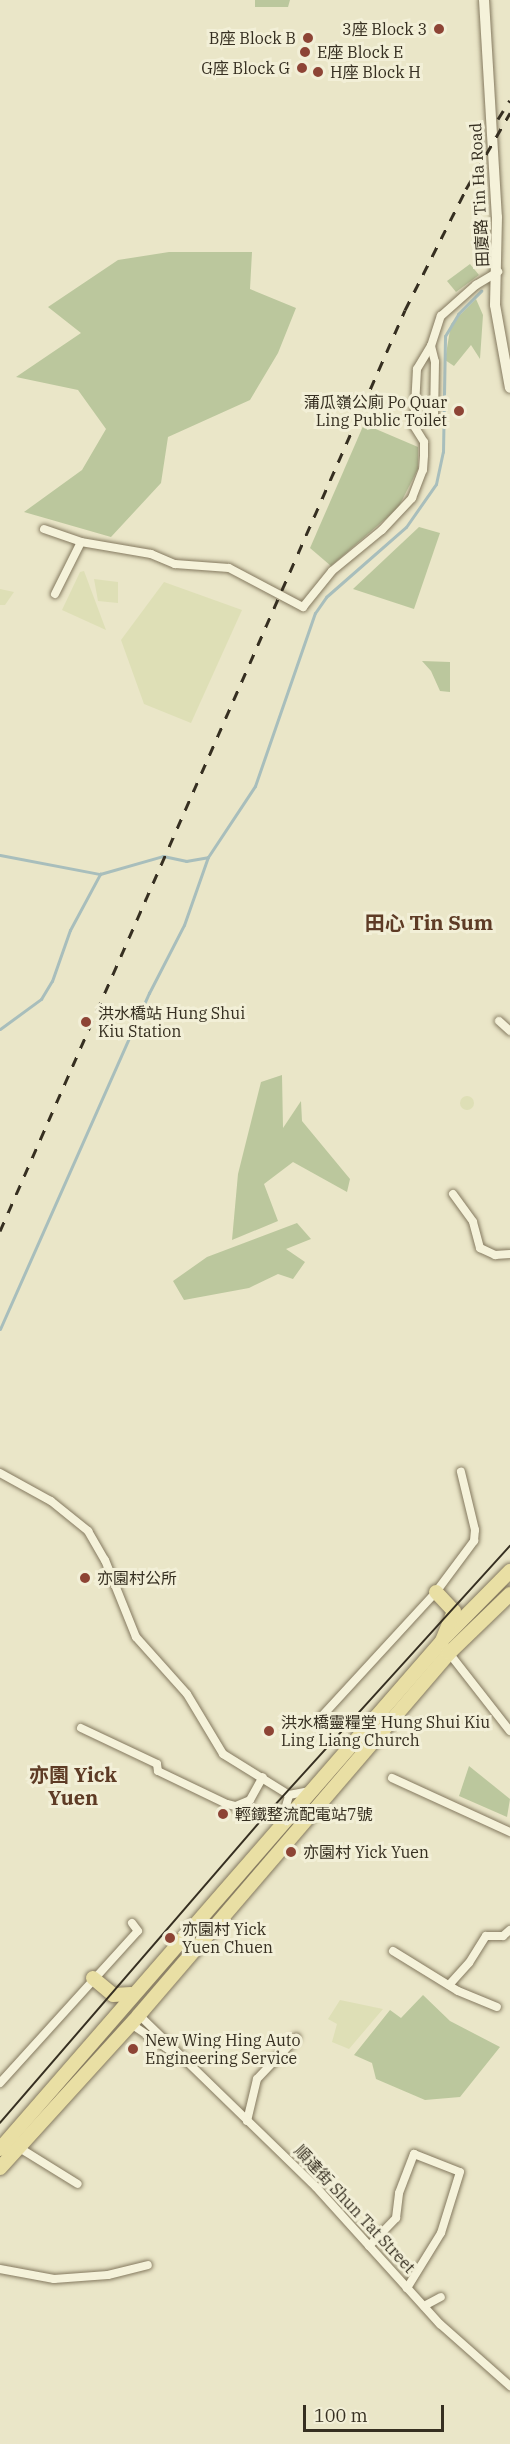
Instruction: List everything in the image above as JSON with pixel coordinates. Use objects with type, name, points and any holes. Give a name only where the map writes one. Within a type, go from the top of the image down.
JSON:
[{"type":"main road","points":[[0,2149],[131,1994],[445,1637],[509,1574]]},
{"type":"main road","points":[[436,1592],[454,1611]]},
{"type":"main road","points":[[0,2168],[135,2019],[449,1653],[510,1594]]},
{"type":"main road","points":[[454,1611],[473,1609]]},
{"type":"main road","points":[[445,1637],[454,1611]]},
{"type":"main road","points":[[93,1978],[114,1995],[117,2013]]},
{"type":"main road","points":[[114,1995],[131,1994]]},
{"type":"main road","points":[[117,2013],[135,2019]]},
{"type":"street","name":"田廈路 Tin Ha Road","points":[[484,0],[497,277],[495,305],[510,388]]},
{"type":"street","points":[[44,529],[81,542],[151,554],[175,564],[229,568],[303,607],[332,571],[382,530],[412,498],[423,470],[424,455],[424,442],[414,426],[415,377],[431,346],[441,316],[450,306],[497,277]]},
{"type":"street","points":[[431,346],[435,362],[434,418]]},
{"type":"street","points":[[55,594],[81,542]]},
{"type":"street","points":[[499,1021],[510,1031]]},
{"type":"street","points":[[453,1194],[473,1222],[480,1248],[495,1255],[510,1254]]},
{"type":"street","points":[[322,1716],[436,1592],[474,1540],[475,1530],[461,1472]]},
{"type":"street","points":[[0,1473],[51,1501],[88,1531],[105,1560],[136,1637],[187,1694],[223,1754],[289,1794],[311,1790]]},
{"type":"street","points":[[449,1653],[510,1731]]},
{"type":"street","points":[[81,1728],[157,1764],[158,1771],[236,1806],[250,1800],[263,1777]]},
{"type":"street","points":[[392,1778],[510,1832]]},
{"type":"street","points":[[280,1824],[289,1794]]},
{"type":"street","points":[[0,2083],[138,1931],[132,1923]]},
{"type":"street","points":[[448,1985],[469,1964],[486,1936],[503,1936],[510,1930]]},
{"type":"street","points":[[393,1951],[448,1985],[497,2007]]},
{"type":"street","name":"順達街 Shun Tat Street","points":[[135,2019],[176,2054],[316,2187],[424,2306],[510,2386]]},
{"type":"street","points":[[248,2121],[257,2079],[296,2038]]},
{"type":"street","points":[[18,2147],[78,2184]]},
{"type":"street","points":[[369,2246],[396,2218],[399,2193],[414,2154],[460,2172],[441,2233],[407,2288]]},
{"type":"street","points":[[0,2269],[54,2279],[108,2275],[148,2265]]},
{"type":"street","points":[[424,2306],[441,2297]]},
{"type":"green space","points":[[255,0],[290,0],[288,7],[255,7]]},
{"type":"green space","points":[[169,252],[252,252],[250,289],[296,308],[278,353],[250,400],[168,437],[161,483],[111,537],[24,512],[82,470],[106,429],[78,390],[16,377],[81,333],[48,307],[118,260]]},
{"type":"green space","points":[[470,264],[479,275],[456,292],[447,281]]},
{"type":"green space","points":[[476,299],[483,315],[480,359],[471,345],[454,366],[445,360],[451,324]]},
{"type":"green space","points":[[364,424],[418,447],[418,469],[398,508],[331,566],[310,548]]},
{"type":"green space","points":[[419,527],[440,533],[414,609],[353,589]]},
{"type":"green space","points":[[84,571],[106,630],[62,610],[80,572]]},
{"type":"green space","points":[[94,579],[118,582],[118,603],[98,601]]},
{"type":"green space","points":[[164,582],[242,610],[191,723],[144,704],[121,640]]},
{"type":"green space","points":[[0,589],[14,592],[5,605],[0,605]]},
{"type":"green space","points":[[422,661],[450,662],[450,692],[440,691],[431,671]]},
{"type":"green space","points":[[282,1075],[283,1128],[301,1101],[302,1121],[350,1179],[347,1192],[293,1162],[264,1184],[278,1221],[232,1240],[238,1174],[261,1082]]},
{"type":"green space","points":[[464,1096],[470,1096],[474,1103],[470,1110],[464,1110],[460,1106],[460,1100]]},
{"type":"green space","points":[[297,1223],[311,1239],[286,1249],[305,1262],[293,1279],[278,1274],[249,1288],[184,1300],[173,1281],[207,1257]]},
{"type":"green space","points":[[469,1766],[510,1799],[507,1817],[459,1796]]},
{"type":"green space","points":[[423,1995],[450,2021],[500,2047],[460,2097],[425,2100],[376,2079],[372,2063],[354,2055],[390,2010],[401,2018]]},
{"type":"green space","points":[[340,2000],[383,2009],[349,2049],[332,2042],[337,2024],[328,2019]]},
{"type":"waterway","points":[[0,1329],[149,993],[184,925],[208,857],[255,786],[315,613],[326,597],[406,527],[436,484],[443,452],[445,336],[458,314],[481,291]]},
{"type":"waterway","points":[[0,855],[100,874],[163,856],[186,861],[208,857]]},
{"type":"waterway","points":[[0,1029],[41,999],[52,981],[70,930],[100,874]]},
{"type":"tram line","points":[[0,2123],[266,1815],[510,1546]]},
{"type":"railway","points":[[498,119],[510,100]]},
{"type":"railway","points":[[0,1231],[405,310],[466,189],[510,113]]},
{"type":"place","name":"3座 Block 3","points":[[439,29]]},
{"type":"place","name":"B座 Block B","points":[[308,38]]},
{"type":"place","name":"E座 Block E","points":[[305,52]]},
{"type":"place","name":"G座 Block G","points":[[302,68]]},
{"type":"place","name":"H座 Block H","points":[[318,72]]},
{"type":"place","name":"蒲瓜嶺公廁 Po Quar Ling Public Toilet","points":[[459,411]]},
{"type":"place","name":"洪水橋站 Hung Shui Kiu Station","points":[[86,1022]]},
{"type":"place","name":"亦園村公所","points":[[85,1578]]},
{"type":"place","name":"洪水橋靈糧堂 Hung Shui Kiu Ling Liang Church","points":[[269,1731]]},
{"type":"place","name":"輕鐵整流配電站7號","points":[[223,1814]]},
{"type":"place","name":"亦園村 Yick Yuen","points":[[291,1852]]},
{"type":"place","name":"亦園村 Yick Yuen Chuen","points":[[170,1938]]},
{"type":"place","name":"New Wing Hing Auto Engineering Service","points":[[133,2049]]},
{"type":"district","name":"田心 Tin Sum","points":[[429,922]]},
{"type":"district","name":"亦園 Yick Yuen","points":[[73,1786]]}]
